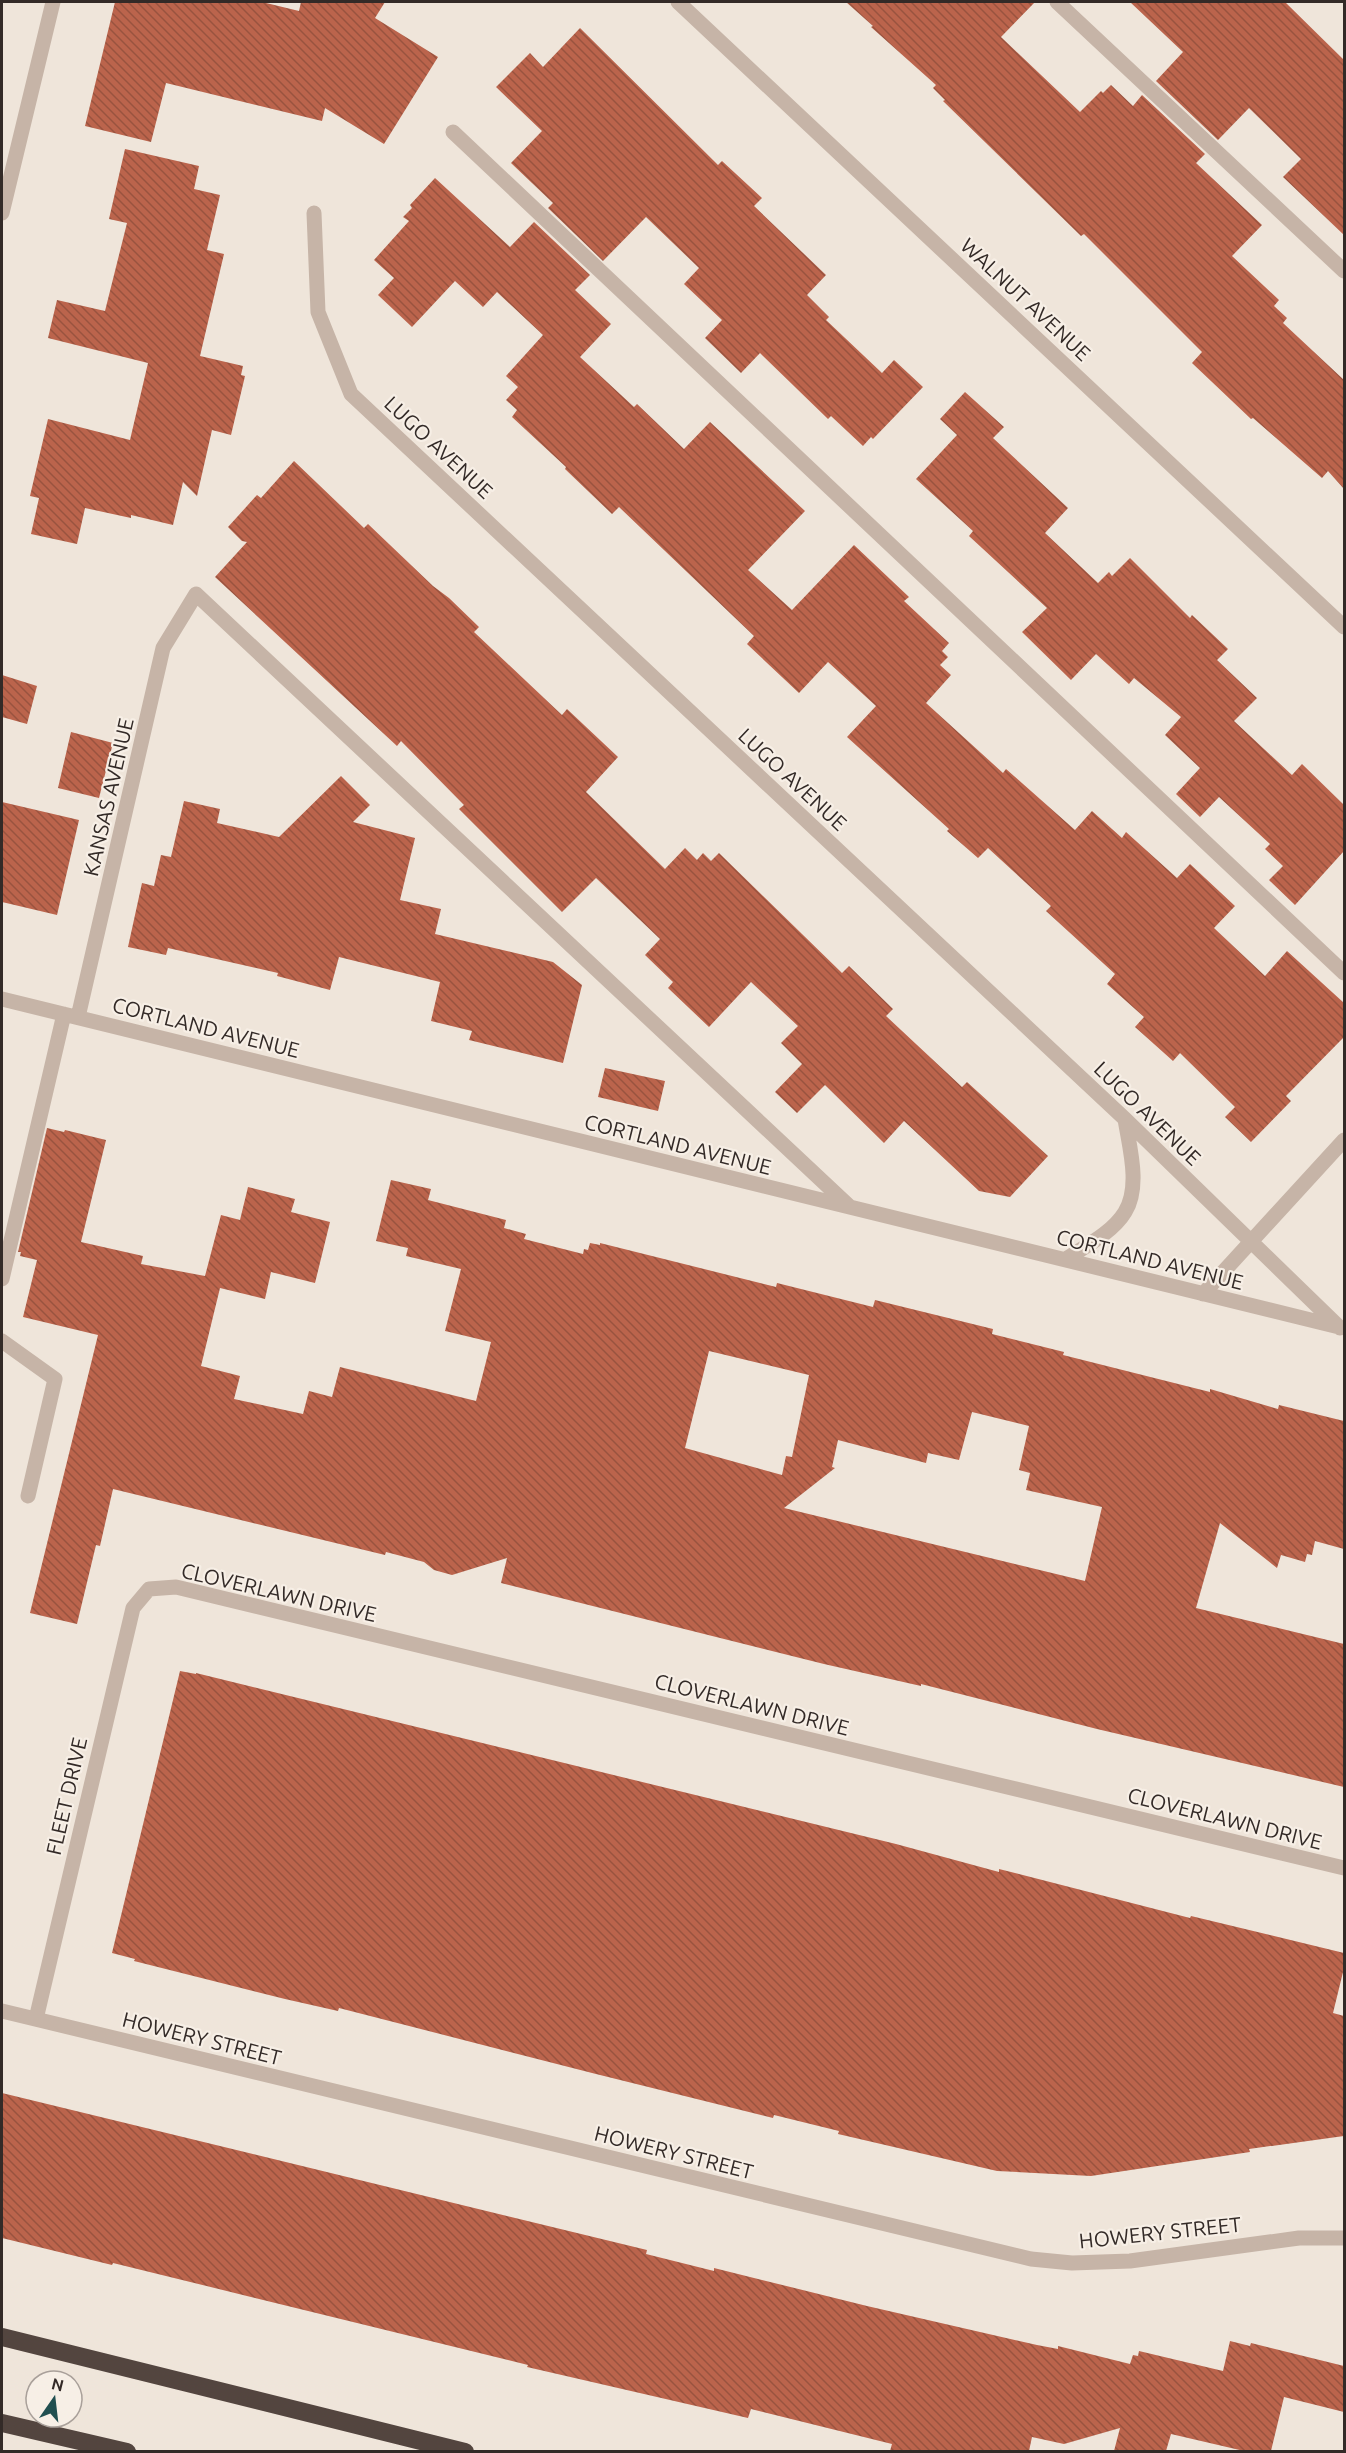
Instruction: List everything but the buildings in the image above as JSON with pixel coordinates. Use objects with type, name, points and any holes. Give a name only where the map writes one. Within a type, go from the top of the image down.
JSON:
[{"type":"highway","points":[[2,2337],[465,2451]]},
{"type":"highway","points":[[2,2423],[127,2451]]},
{"type":"street","points":[[2,213],[53,2]]},
{"type":"street","name":"WALNUT AVENUE","points":[[678,2],[1344,627]]},
{"type":"street","points":[[1057,2],[1344,272]]},
{"type":"street","points":[[453,132],[1344,973]]},
{"type":"street","name":"LUGO AVENUE","points":[[314,213],[318,312],[351,394],[1125,1119],[1342,1328]]},
{"type":"street","name":"KANSAS AVENUE","points":[[2,1279],[163,648],[196,594],[852,1209]]},
{"type":"street","name":"CORTLAND AVENUE","points":[[2,999],[1342,1328]]},
{"type":"street","points":[[1066,1259],[1113,1226],[1126,1211],[1132,1193],[1132,1173],[1125,1119]]},
{"type":"street","points":[[1203,1293],[1344,1140]]},
{"type":"street","points":[[2,1341],[55,1379],[28,1496]]},
{"type":"street","name":"CLOVERLAWN DRIVE","points":[[149,1589],[176,1587],[1344,1868]]},
{"type":"street","name":"FLEET DRIVE","points":[[36,2019],[133,1608],[149,1589]]},
{"type":"street","name":"HOWERY STREET","points":[[2,2011],[1031,2259],[1072,2263],[1130,2261],[1299,2238],[1344,2238]]}]
